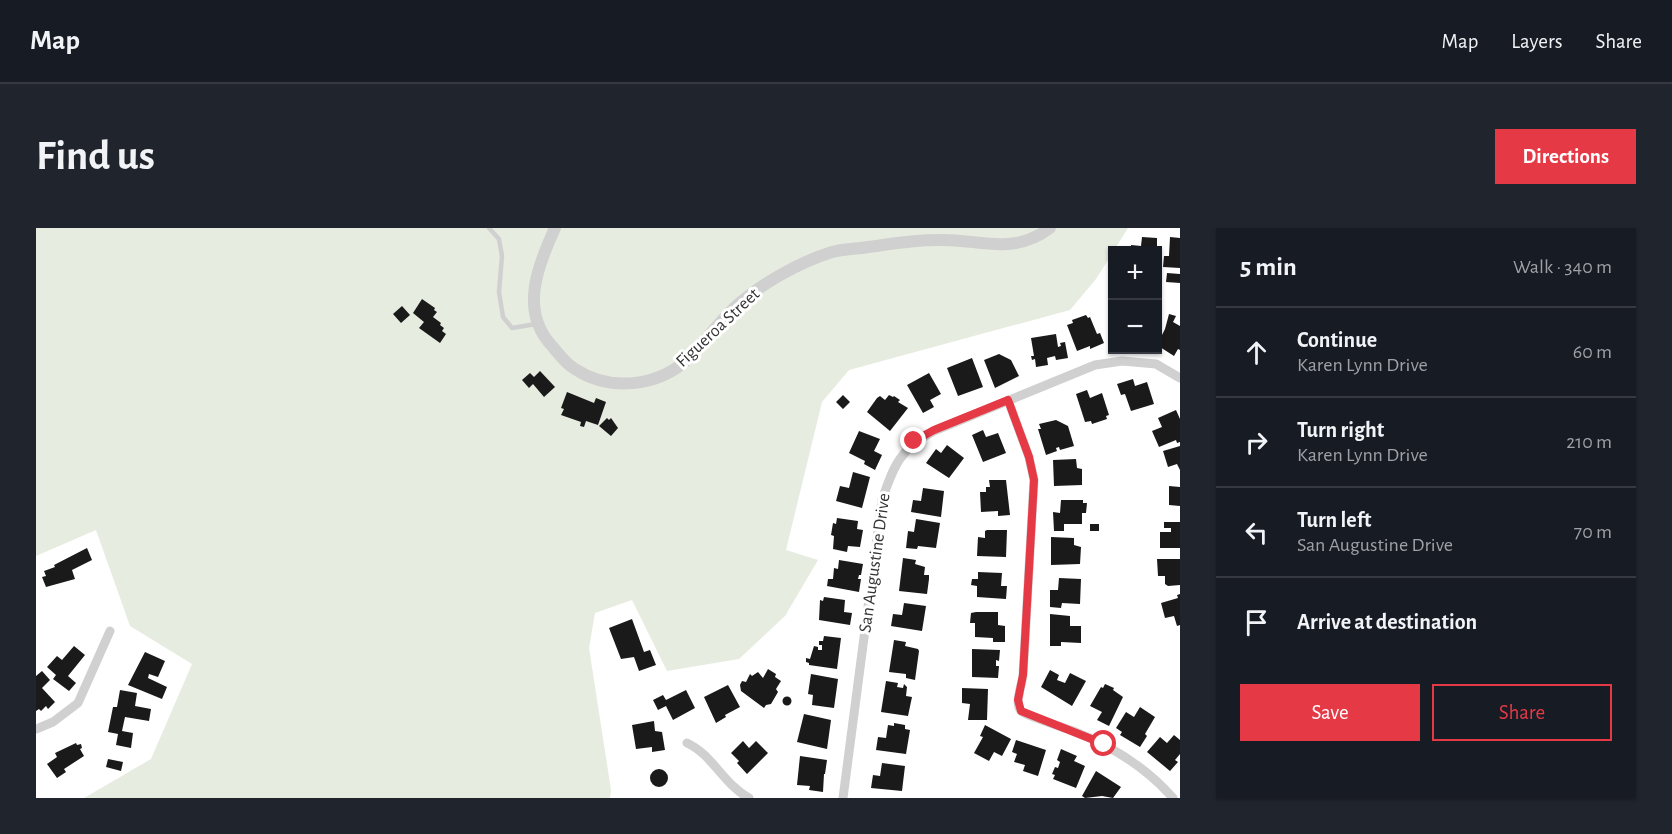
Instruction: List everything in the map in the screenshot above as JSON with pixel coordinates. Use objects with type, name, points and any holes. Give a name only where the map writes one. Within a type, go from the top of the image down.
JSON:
[{"type":"street","name":"Figueroa Street","points":[[555,228],[539,262],[533,296],[538,323],[545,339],[573,368],[599,381],[617,384],[639,383],[668,374],[688,359],[734,308],[766,283],[833,252],[938,239],[1000,246],[1027,240],[1050,228]]},
{"type":"street","name":"San Augustine Drive","points":[[843,798],[882,500],[897,462],[914,441],[934,430],[1095,365],[1122,361],[1156,364],[1180,378]]},
{"type":"street","points":[[1008,400],[1029,457],[1034,480],[1023,675],[1018,706],[1026,715],[1077,732],[1123,755],[1147,772],[1173,798]]},
{"type":"street","points":[[36,729],[53,722],[78,703],[110,632]]},
{"type":"street","points":[[687,743],[698,748],[727,782],[749,798]]},
{"type":"lane","points":[[489,228],[500,239],[502,256],[499,292],[503,317],[512,328],[538,323]]},
{"type":"shaded area","points":[[36,228],[1128,228],[1117,246],[1108,246],[1108,260],[1096,279],[1070,310],[849,370],[822,402],[786,550],[818,560],[785,616],[739,659],[667,671],[632,600],[595,613],[589,648],[611,790],[610,798],[84,798],[151,759],[192,664],[130,626],[96,530],[36,556]]},
{"type":"building","points":[[1142,237],[1157,238],[1157,246],[1141,246]]},
{"type":"building","points":[[1170,237],[1180,238],[1180,268],[1163,267],[1164,256],[1169,256]]},
{"type":"building","points":[[1167,273],[1180,274],[1180,283],[1166,282]]},
{"type":"building","points":[[422,299],[435,308],[437,312],[433,317],[444,328],[442,331],[446,334],[440,343],[419,328],[424,322],[413,313]]},
{"type":"building","points":[[402,306],[410,315],[401,323],[393,314]]},
{"type":"building","points":[[1169,314],[1176,316],[1173,322],[1180,326],[1180,350],[1178,349],[1174,356],[1162,348],[1162,335]]},
{"type":"building","points":[[1086,315],[1090,317],[1097,334],[1100,333],[1104,343],[1077,351],[1067,325],[1073,323],[1072,320]]},
{"type":"building","points":[[1056,334],[1058,347],[1061,346],[1060,343],[1065,342],[1068,358],[1056,360],[1055,356],[1047,358],[1048,365],[1036,367],[1035,359],[1032,360],[1031,356],[1034,356],[1031,338]]},
{"type":"building","points":[[999,354],[1011,360],[1019,376],[995,388],[984,360]]},
{"type":"building","points":[[972,358],[983,387],[958,396],[947,368]]},
{"type":"building","points":[[540,371],[555,387],[544,397],[533,384],[529,388],[522,380],[530,373],[534,377]]},
{"type":"building","points":[[929,373],[941,394],[930,400],[934,407],[923,413],[907,385]]},
{"type":"building","points":[[1133,379],[1135,386],[1147,382],[1154,404],[1131,411],[1125,394],[1121,395],[1117,384]]},
{"type":"building","points":[[1087,390],[1090,398],[1102,393],[1109,415],[1106,416],[1107,419],[1092,424],[1091,421],[1085,422],[1076,394]]},
{"type":"building","points":[[567,392],[594,403],[596,398],[606,402],[598,425],[586,421],[584,427],[580,426],[581,422],[561,415]]},
{"type":"building","points":[[843,395],[850,402],[843,409],[836,402]]},
{"type":"building","points":[[889,395],[900,400],[898,402],[908,408],[890,431],[867,412],[877,398],[880,396],[885,400]]},
{"type":"building","points":[[1176,410],[1180,419],[1180,442],[1177,443],[1176,440],[1159,447],[1152,431],[1162,427],[1158,418]]},
{"type":"building","points":[[607,418],[609,420],[611,418],[618,428],[611,436],[599,426]]},
{"type":"building","points":[[1056,420],[1068,426],[1074,446],[1060,450],[1059,447],[1056,448],[1057,451],[1046,455],[1038,429],[1041,429],[1039,424]]},
{"type":"building","points":[[983,430],[986,437],[998,433],[1006,453],[983,462],[972,435]]},
{"type":"building","points":[[859,431],[880,439],[874,451],[882,455],[875,470],[864,464],[865,461],[849,453]]},
{"type":"building","points":[[947,445],[964,458],[949,478],[926,463],[936,449],[941,453]]},
{"type":"building","points":[[1180,446],[1180,470],[1177,464],[1168,467],[1163,451]]},
{"type":"building","points":[[1076,459],[1077,468],[1082,469],[1082,485],[1054,486],[1053,460]]},
{"type":"building","points":[[853,472],[870,477],[862,508],[836,501],[840,486],[849,488]]},
{"type":"building","points":[[989,480],[1006,480],[1010,515],[998,516],[998,511],[981,512],[980,492],[986,492],[986,487],[990,487]]},
{"type":"building","points":[[1169,486],[1180,487],[1180,506],[1169,505]]},
{"type":"building","points":[[923,488],[944,491],[941,517],[911,512],[913,500],[921,501]]},
{"type":"building","points":[[1061,500],[1083,500],[1083,503],[1087,503],[1086,513],[1082,513],[1082,524],[1064,524],[1064,531],[1054,531],[1053,512],[1060,513]]},
{"type":"building","points":[[837,518],[858,521],[857,529],[863,530],[860,547],[848,546],[847,552],[833,549],[834,536],[831,535],[833,523],[836,524]]},
{"type":"building","points":[[916,519],[940,523],[936,548],[918,546],[917,549],[906,548],[908,531],[914,532]]},
{"type":"building","points":[[1164,522],[1180,522],[1180,548],[1160,548],[1160,532],[1171,532],[1171,528],[1164,528]]},
{"type":"building","points":[[1090,524],[1099,524],[1099,531],[1090,531]]},
{"type":"building","points":[[987,530],[1007,530],[1006,557],[977,556],[978,537],[985,538]]},
{"type":"building","points":[[1051,537],[1074,538],[1074,545],[1081,547],[1080,564],[1051,565]]},
{"type":"building","points":[[87,548],[92,560],[72,570],[75,579],[46,587],[42,577],[46,576],[44,571]]},
{"type":"building","points":[[903,558],[916,560],[915,564],[925,567],[924,575],[929,575],[927,594],[899,591]]},
{"type":"building","points":[[1157,559],[1180,559],[1180,585],[1165,584],[1165,576],[1158,576]]},
{"type":"building","points":[[839,560],[863,564],[858,579],[861,579],[859,592],[827,586],[828,579],[833,579],[834,568],[838,569]]},
{"type":"building","points":[[978,572],[1002,573],[1001,586],[1007,586],[1006,599],[977,597],[977,586],[971,585],[972,579],[978,579]]},
{"type":"building","points":[[1059,578],[1081,579],[1080,604],[1062,603],[1061,608],[1050,607],[1050,590],[1058,590]]},
{"type":"building","points":[[1180,594],[1180,625],[1177,626],[1174,616],[1165,618],[1161,603],[1178,598],[1177,595]]},
{"type":"building","points":[[824,597],[845,600],[844,612],[852,613],[850,625],[819,620],[820,600],[823,601]]},
{"type":"building","points":[[904,603],[926,606],[922,631],[891,626],[893,614],[902,615]]},
{"type":"building","points":[[998,612],[998,625],[1005,626],[1005,642],[993,642],[993,638],[975,637],[975,623],[970,623],[971,613]]},
{"type":"building","points":[[1050,614],[1070,616],[1070,626],[1081,626],[1081,643],[1061,642],[1061,646],[1050,646]]},
{"type":"building","points":[[632,619],[644,652],[650,650],[656,665],[639,671],[634,657],[621,659],[609,628]]},
{"type":"building","points":[[824,636],[841,638],[837,669],[809,665],[806,662],[806,658],[810,659],[814,646],[822,650],[819,641],[823,641]]},
{"type":"building","points":[[894,640],[906,642],[905,646],[918,649],[915,680],[906,678],[906,674],[889,672]]},
{"type":"building","points":[[74,646],[85,655],[68,676],[76,683],[69,691],[53,679],[56,675],[47,667],[57,656],[62,660]]},
{"type":"building","points":[[972,649],[1000,650],[999,661],[996,660],[996,666],[999,666],[998,678],[972,677]]},
{"type":"building","points":[[145,652],[165,661],[158,677],[149,674],[148,678],[167,687],[162,699],[128,685]]},
{"type":"building","points":[[768,669],[781,681],[771,704],[764,708],[741,691],[740,685],[742,681],[746,682],[750,674],[752,676],[758,672],[763,678]]},
{"type":"building","points":[[1050,670],[1059,675],[1057,680],[1065,683],[1070,673],[1086,681],[1072,706],[1041,687]]},
{"type":"building","points":[[42,671],[50,680],[42,688],[55,702],[48,709],[46,706],[41,711],[39,709],[36,711],[36,676]]},
{"type":"building","points":[[811,674],[838,679],[834,708],[812,705],[813,695],[808,694]]},
{"type":"building","points":[[886,681],[898,683],[897,687],[903,688],[904,684],[907,687],[906,696],[912,697],[908,716],[881,712]]},
{"type":"building","points":[[1105,684],[1114,688],[1113,690],[1123,697],[1109,726],[1097,720],[1102,712],[1090,706]]},
{"type":"building","points":[[728,685],[740,707],[716,723],[704,697]]},
{"type":"building","points":[[962,688],[988,689],[987,720],[968,720],[970,704],[962,703]]},
{"type":"building","points":[[120,690],[137,693],[135,706],[151,709],[149,721],[125,717],[122,731],[133,733],[131,748],[116,745],[118,734],[108,732],[113,707],[117,707]]},
{"type":"building","points":[[686,690],[695,708],[673,720],[666,706],[658,710],[653,700],[663,695],[666,700]]},
{"type":"building","points":[[787,697],[791,701],[787,705],[783,701]]},
{"type":"building","points":[[1140,707],[1155,717],[1140,747],[1120,735],[1122,732],[1116,728],[1126,712],[1134,717]]},
{"type":"building","points":[[804,714],[831,720],[827,749],[797,742]]},
{"type":"building","points":[[654,721],[655,731],[662,732],[665,750],[652,752],[652,747],[636,749],[632,725]]},
{"type":"building","points":[[894,723],[905,725],[905,729],[910,730],[906,754],[876,750],[878,737],[886,738],[888,725],[894,726]]},
{"type":"building","points":[[985,725],[1011,739],[1002,756],[994,752],[989,761],[974,753],[983,737],[980,736]]},
{"type":"building","points":[[1174,735],[1180,740],[1180,754],[1175,760],[1178,762],[1170,771],[1147,752],[1160,737],[1167,743]]},
{"type":"building","points":[[1016,740],[1046,750],[1038,776],[1023,771],[1025,765],[1014,762],[1017,754],[1012,752]]},
{"type":"building","points":[[743,741],[749,748],[756,741],[768,753],[747,774],[731,753]]},
{"type":"building","points":[[76,743],[81,744],[80,749],[84,756],[64,769],[66,772],[57,778],[47,764],[57,757],[55,753]]},
{"type":"building","points":[[1061,749],[1077,756],[1074,761],[1085,766],[1076,788],[1053,779],[1055,775],[1052,774],[1060,762],[1057,760]]},
{"type":"building","points":[[800,756],[827,760],[823,792],[809,790],[810,786],[797,785]]},
{"type":"building","points":[[108,759],[123,762],[121,771],[106,767]]},
{"type":"building","points":[[882,763],[905,766],[902,791],[871,788],[873,775],[880,776]]},
{"type":"building","points":[[655,769],[663,769],[668,774],[666,785],[655,787],[650,782],[650,774]]},
{"type":"building","points":[[1096,771],[1121,787],[1113,798],[1102,796],[1085,798],[1082,796]]},
{"type":"route","points":[[914,441],[934,430],[1008,400],[1029,457],[1034,480],[1023,675],[1018,706],[1026,715],[1050,722],[1104,744]]}]
